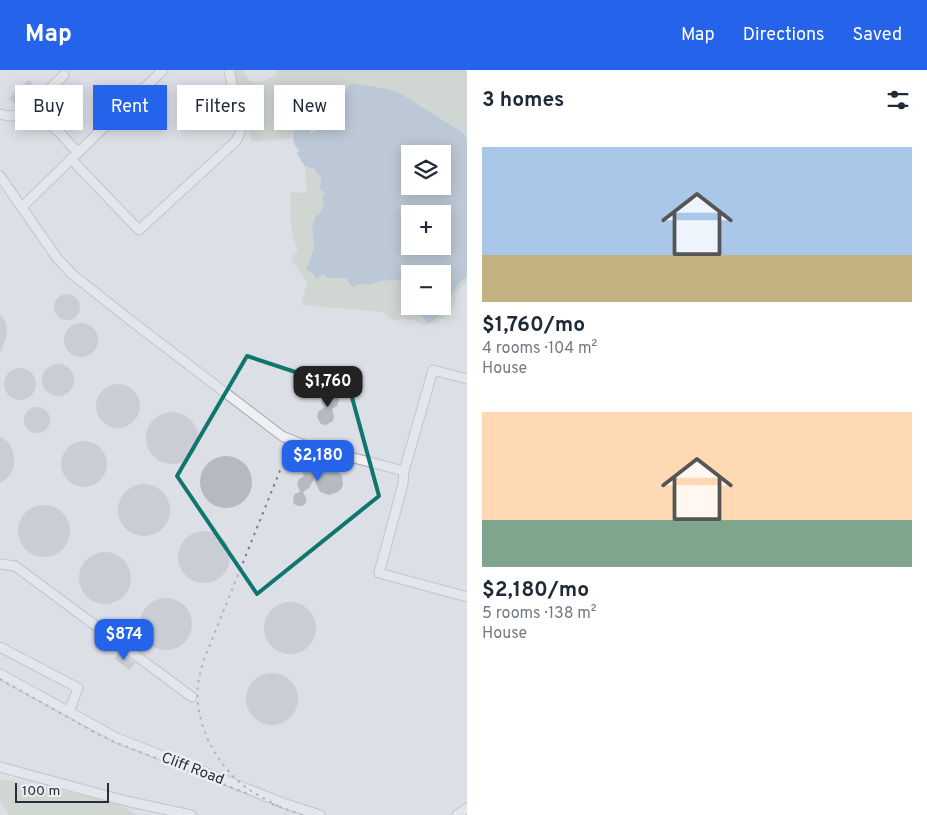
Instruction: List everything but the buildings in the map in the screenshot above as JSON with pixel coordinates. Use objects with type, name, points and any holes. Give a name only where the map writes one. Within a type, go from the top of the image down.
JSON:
[{"type":"lane","points":[[22,207],[163,70]]},
{"type":"lane","points":[[71,159],[139,230],[236,141],[241,127],[229,70]]},
{"type":"lane","points":[[54,85],[64,75]]},
{"type":"lane","points":[[0,114],[7,117],[15,116]]},
{"type":"lane","points":[[57,130],[78,152]]},
{"type":"lane","points":[[0,176],[58,258],[77,278],[282,436],[304,445],[404,471]]},
{"type":"lane","points":[[467,379],[433,370],[404,471],[403,484],[379,573],[467,597]]},
{"type":"lane","points":[[0,564],[15,566],[192,697]]},
{"type":"lane","points":[[0,647],[78,688],[69,712]]},
{"type":"lane","name":"Cliff Road","points":[[0,674],[116,738],[286,804],[320,815]]},
{"type":"lane","points":[[0,767],[126,801],[192,815]]},
{"type":"lane","points":[[456,815],[467,808]]},
{"type":"highlighted area","points":[[247,356],[350,390],[379,496],[257,594],[177,476]]},
{"type":"green space","points":[[233,70],[242,70],[251,82],[255,82],[270,78],[278,70],[467,70],[467,138],[462,132],[400,93],[389,89],[351,83],[345,91],[345,85],[274,85],[274,130],[299,130],[294,131],[292,138],[252,142],[249,130],[264,130],[264,85],[237,85]]},
{"type":"green space","points":[[305,166],[317,174],[325,194],[321,197],[324,202],[312,227],[314,248],[307,270],[323,274],[327,278],[346,278],[358,286],[363,284],[370,285],[381,281],[398,280],[401,282],[401,315],[423,315],[427,323],[435,315],[446,315],[444,318],[433,324],[424,325],[416,321],[392,320],[383,312],[301,305],[307,282],[291,259],[298,250],[292,230],[290,206],[291,192],[307,193]]},
{"type":"green space","points":[[467,276],[467,281],[457,293],[455,303],[451,308],[451,294]]},
{"type":"green space","points":[[0,779],[112,801],[138,815],[9,815],[0,801]]},
{"type":"water","points":[[351,83],[389,89],[400,93],[462,132],[467,138],[467,276],[451,296],[451,265],[401,265],[401,282],[398,280],[381,281],[370,285],[363,284],[352,287],[346,278],[327,278],[323,274],[316,279],[313,273],[306,270],[314,248],[312,227],[324,202],[321,197],[325,194],[320,188],[321,178],[314,169],[305,166],[297,154],[299,150],[294,143],[293,134],[294,131],[299,130],[309,130],[311,133],[316,131],[345,130],[345,91]]},
{"type":"water","points":[[423,315],[440,315],[432,322],[427,323]]},
{"type":"railway","points":[[278,806],[241,783],[227,770],[219,759],[206,736],[202,724],[199,711],[198,682],[203,662],[281,468]]},
{"type":"railway","points":[[0,679],[117,743],[251,795]]},
{"type":"railway","points":[[272,804],[302,815]]}]
